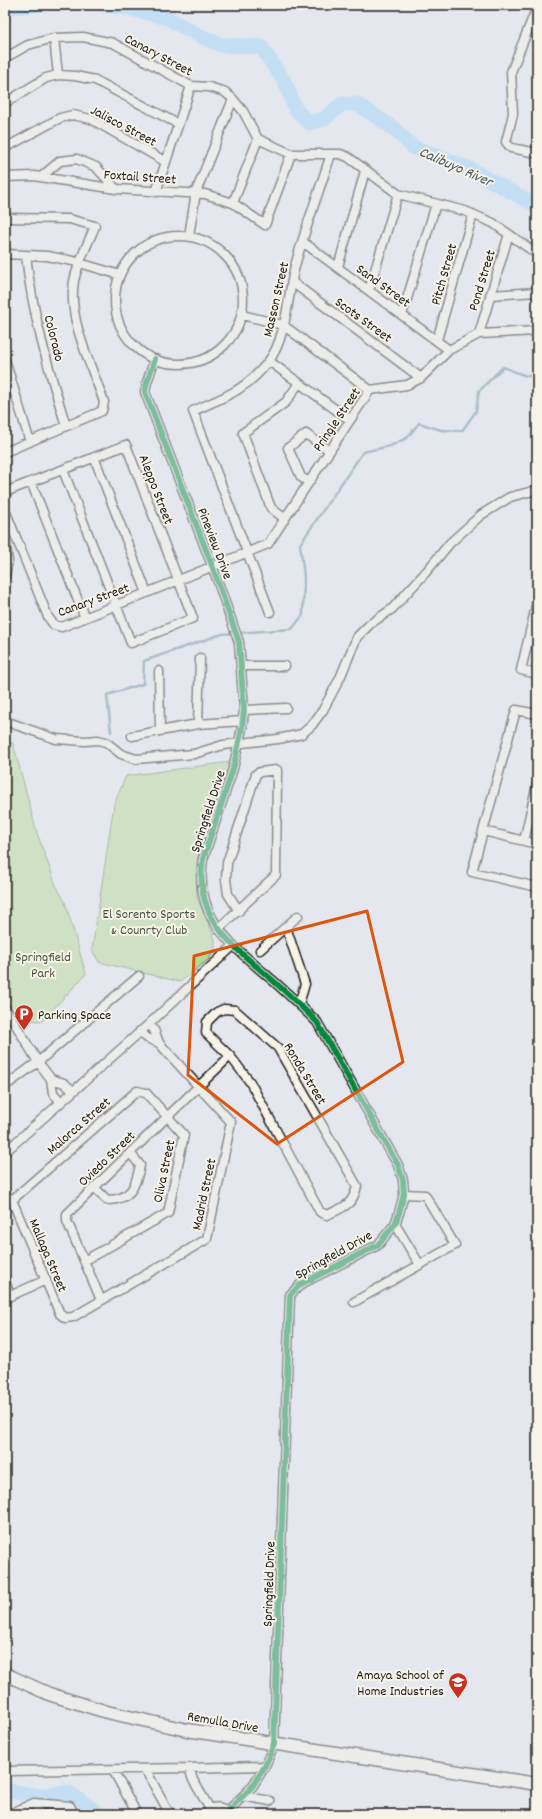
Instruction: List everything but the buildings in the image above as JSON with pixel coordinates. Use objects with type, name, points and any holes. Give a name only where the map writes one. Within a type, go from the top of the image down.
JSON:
[{"type":"main road","name":"Remulla Drive","points":[[5,1674],[49,1694],[107,1712],[187,1730],[537,1784]]},
{"type":"street","points":[[537,7],[511,72],[513,114],[506,142],[510,148],[537,153]]},
{"type":"street","name":"Canary Street","points":[[5,58],[28,46],[54,38],[83,37],[113,44],[191,86],[218,89],[233,99],[243,111],[258,139]]},
{"type":"street","points":[[54,38],[58,75]]},
{"type":"street","points":[[5,103],[46,78],[58,75],[95,80],[178,124]]},
{"type":"street","points":[[156,192],[191,86]]},
{"type":"street","points":[[189,236],[196,192],[233,99]]},
{"type":"street","name":"Jalisco Street","points":[[5,148],[60,118],[73,115],[91,119],[166,162]]},
{"type":"street","points":[[234,203],[258,139],[291,154],[340,154],[348,157],[398,194],[473,214],[493,223],[537,254]]},
{"type":"street","name":"Foxtail Street","points":[[5,177],[41,177],[116,189],[156,192],[196,192],[234,203],[265,225],[291,154]]},
{"type":"street","name":"Masson Street","points":[[247,554],[193,411],[239,391],[269,361],[279,342],[292,282],[303,242],[331,154]]},
{"type":"street","points":[[41,177],[60,161],[77,159],[96,167],[116,189]]},
{"type":"street","points":[[338,267],[365,171]]},
{"type":"street","points":[[369,290],[398,194]]},
{"type":"street","points":[[402,315],[436,204]]},
{"type":"street","name":"Pitch Street","points":[[437,340],[473,214]]},
{"type":"street","points":[[5,218],[69,219],[95,226],[74,281],[73,302],[77,325],[104,402],[102,411],[5,452]]},
{"type":"street","name":"Pond Street","points":[[479,334],[509,234]]},
{"type":"street","points":[[169,236],[189,236],[206,241],[221,250],[233,264],[243,291],[242,315],[236,330],[226,344],[213,354],[198,361],[182,364],[168,363],[155,359],[136,347],[126,335],[119,321],[116,298],[120,275],[133,256],[156,240],[169,236]]},
{"type":"street","name":"Sand Street","points":[[303,242],[450,350]]},
{"type":"street","points":[[5,254],[47,256],[80,262],[120,275]]},
{"type":"street","name":"Colorado","points":[[26,254],[28,278],[41,342],[66,426]]},
{"type":"street","name":"Scots Street","points":[[292,282],[421,378]]},
{"type":"street","points":[[490,295],[537,292]]},
{"type":"street","points":[[242,315],[282,325],[370,390]]},
{"type":"street","name":"Pringle Street","points":[[213,568],[268,544],[370,390],[407,385],[421,378],[450,350],[479,334],[537,331]]},
{"type":"street","name":"Pineview Drive","points":[[155,359],[146,382],[145,392],[213,568],[239,642],[242,666],[244,710],[239,742]]},
{"type":"street","points":[[5,360],[30,442]]},
{"type":"street","points":[[269,361],[350,420]]},
{"type":"street","points":[[285,519],[271,508],[243,433],[286,402],[299,383]]},
{"type":"street","points":[[309,482],[301,476],[288,448],[306,434],[330,451]]},
{"type":"street","name":"Aleppo Street","points":[[5,492],[126,445],[193,618],[131,643],[115,606]]},
{"type":"street","points":[[94,457],[148,593]]},
{"type":"street","points":[[63,470],[115,606]]},
{"type":"street","points":[[32,482],[85,618]]},
{"type":"street","points":[[5,721],[56,739],[84,741],[98,740],[106,742],[121,754],[136,759],[194,754],[223,745],[239,742],[278,739],[302,734],[312,725],[331,696],[357,637],[370,624],[392,609],[450,543],[481,515],[510,497],[537,490]]},
{"type":"street","name":"Canary Street","points":[[5,510],[50,622],[58,627],[62,627],[213,568]]},
{"type":"street","points":[[5,539],[8,561],[5,576]]},
{"type":"street","points":[[247,554],[270,612]]},
{"type":"street","points":[[537,605],[521,670],[537,674]]},
{"type":"street","points":[[198,724],[200,658]]},
{"type":"street","points":[[242,666],[285,666]]},
{"type":"street","points":[[159,671],[160,730]]},
{"type":"street","points":[[244,710],[286,708]]},
{"type":"street","points":[[537,714],[516,710],[472,872],[537,887]]},
{"type":"street","points":[[132,736],[198,724],[243,721]]},
{"type":"street","name":"Springfield Drive","points":[[239,742],[233,769],[204,859],[202,871],[205,902],[218,929],[233,946],[299,1004],[317,1022],[398,1165],[403,1180],[404,1194],[399,1213],[394,1224],[378,1245],[301,1284],[290,1295],[274,1744]]},
{"type":"street","points":[[218,929],[239,911],[276,875],[277,770],[260,772],[256,774],[227,863],[226,880],[228,894],[232,903],[239,911]]},
{"type":"street","points":[[524,841],[537,784]]},
{"type":"street","points":[[483,831],[537,844]]},
{"type":"street","points":[[260,950],[298,916]]},
{"type":"street","points":[[286,927],[305,984],[299,1004]]},
{"type":"street","points":[[5,1152],[149,1024],[233,946]]},
{"type":"street","points":[[5,1086],[38,1062],[139,976]]},
{"type":"street","points":[[5,1007],[38,1062],[51,1079],[53,1093],[61,1102]]},
{"type":"street","name":"Ronda Street","points":[[224,1009],[235,1010],[278,1048],[356,1186],[354,1196],[347,1206],[328,1215],[320,1212],[250,1082],[230,1056],[206,1033],[207,1022],[217,1012],[224,1009]]},
{"type":"street","name":"Madrid Street","points":[[65,1318],[73,1317],[207,1239],[231,1122],[200,1086],[159,1043],[154,1030],[149,1024]]},
{"type":"street","name":"Madrid Street","points":[[140,1031],[146,1038],[159,1043]]},
{"type":"street","name":"Oviedo Street","points":[[101,1300],[66,1221],[67,1214],[230,1056]]},
{"type":"street","points":[[51,1079],[64,1083],[73,1090]]},
{"type":"street","name":"Malorca Street","points":[[9,1198],[137,1091],[146,1093],[168,1117]]},
{"type":"street","name":"Oliva Street","points":[[84,1261],[168,1212],[184,1135],[168,1117]]},
{"type":"street","points":[[94,1187],[107,1200],[119,1200],[132,1190],[137,1181],[140,1165],[130,1153]]},
{"type":"street","points":[[354,1302],[455,1244],[425,1195],[404,1194]]},
{"type":"street","name":"Mallaga Street","points":[[9,1198],[60,1314],[65,1318]]},
{"type":"street","points":[[394,1224],[420,1265]]},
{"type":"street","points":[[5,1281],[10,1296],[46,1280]]},
{"type":"street","points":[[189,1768],[208,1812],[221,1808],[228,1813],[252,1787],[265,1766],[274,1744]]},
{"type":"street","points":[[5,1771],[265,1766]]},
{"type":"street","points":[[145,1769],[170,1814]]},
{"type":"street","points":[[113,1770],[137,1814]]},
{"type":"street","points":[[243,1796],[270,1801]]},
{"type":"street","points":[[10,1814],[34,1804],[70,1806],[74,1814]]},
{"type":"street","points":[[34,1804],[40,1814]]},
{"type":"highlighted area","points":[[367,911],[403,1062],[277,1144],[188,1075],[194,956]]},
{"type":"green space","name":"Springfield Park","points":[[5,743],[13,743],[37,833],[56,885],[65,902],[86,974],[42,1021],[26,1020],[10,1014],[6,995]]},
{"type":"green space","name":"El Sorento Sports & Counrty Club","points":[[230,762],[198,855],[196,875],[197,898],[215,939],[215,950],[208,960],[180,982],[99,962],[92,950],[114,804],[126,776]]},
{"type":"waterway","name":"Calibuyo River","points":[[5,8],[34,5]]},
{"type":"waterway","name":"Calibuyo River","points":[[105,5],[128,8],[167,18],[202,37],[222,45],[261,47],[284,81],[296,110],[309,123],[324,119],[342,104],[357,104],[393,128],[413,147],[468,168],[537,206]]},
{"type":"waterway","points":[[111,732],[107,695],[143,684],[144,661],[222,634],[292,629],[303,615],[304,576],[300,544],[363,452],[390,446],[407,438],[419,423],[441,430],[462,431],[476,411],[479,391],[503,367],[526,376],[537,375]]},
{"type":"waterway","points":[[5,1790],[38,1796],[68,1792],[99,1814]]},
{"type":"cycle path","points":[[155,359],[145,392],[213,568],[239,642],[244,710],[242,728],[233,769],[203,859],[201,878],[203,895],[208,910],[225,937],[317,1022],[398,1165],[403,1180],[404,1194],[395,1224],[378,1245],[301,1284],[290,1295],[274,1744],[265,1766],[252,1787],[227,1812]]},
{"type":"place","name":"Parking Space","points":[[24,1031]]},
{"type":"place","name":"Amaya School of Home Industries","points":[[458,1699]]}]
